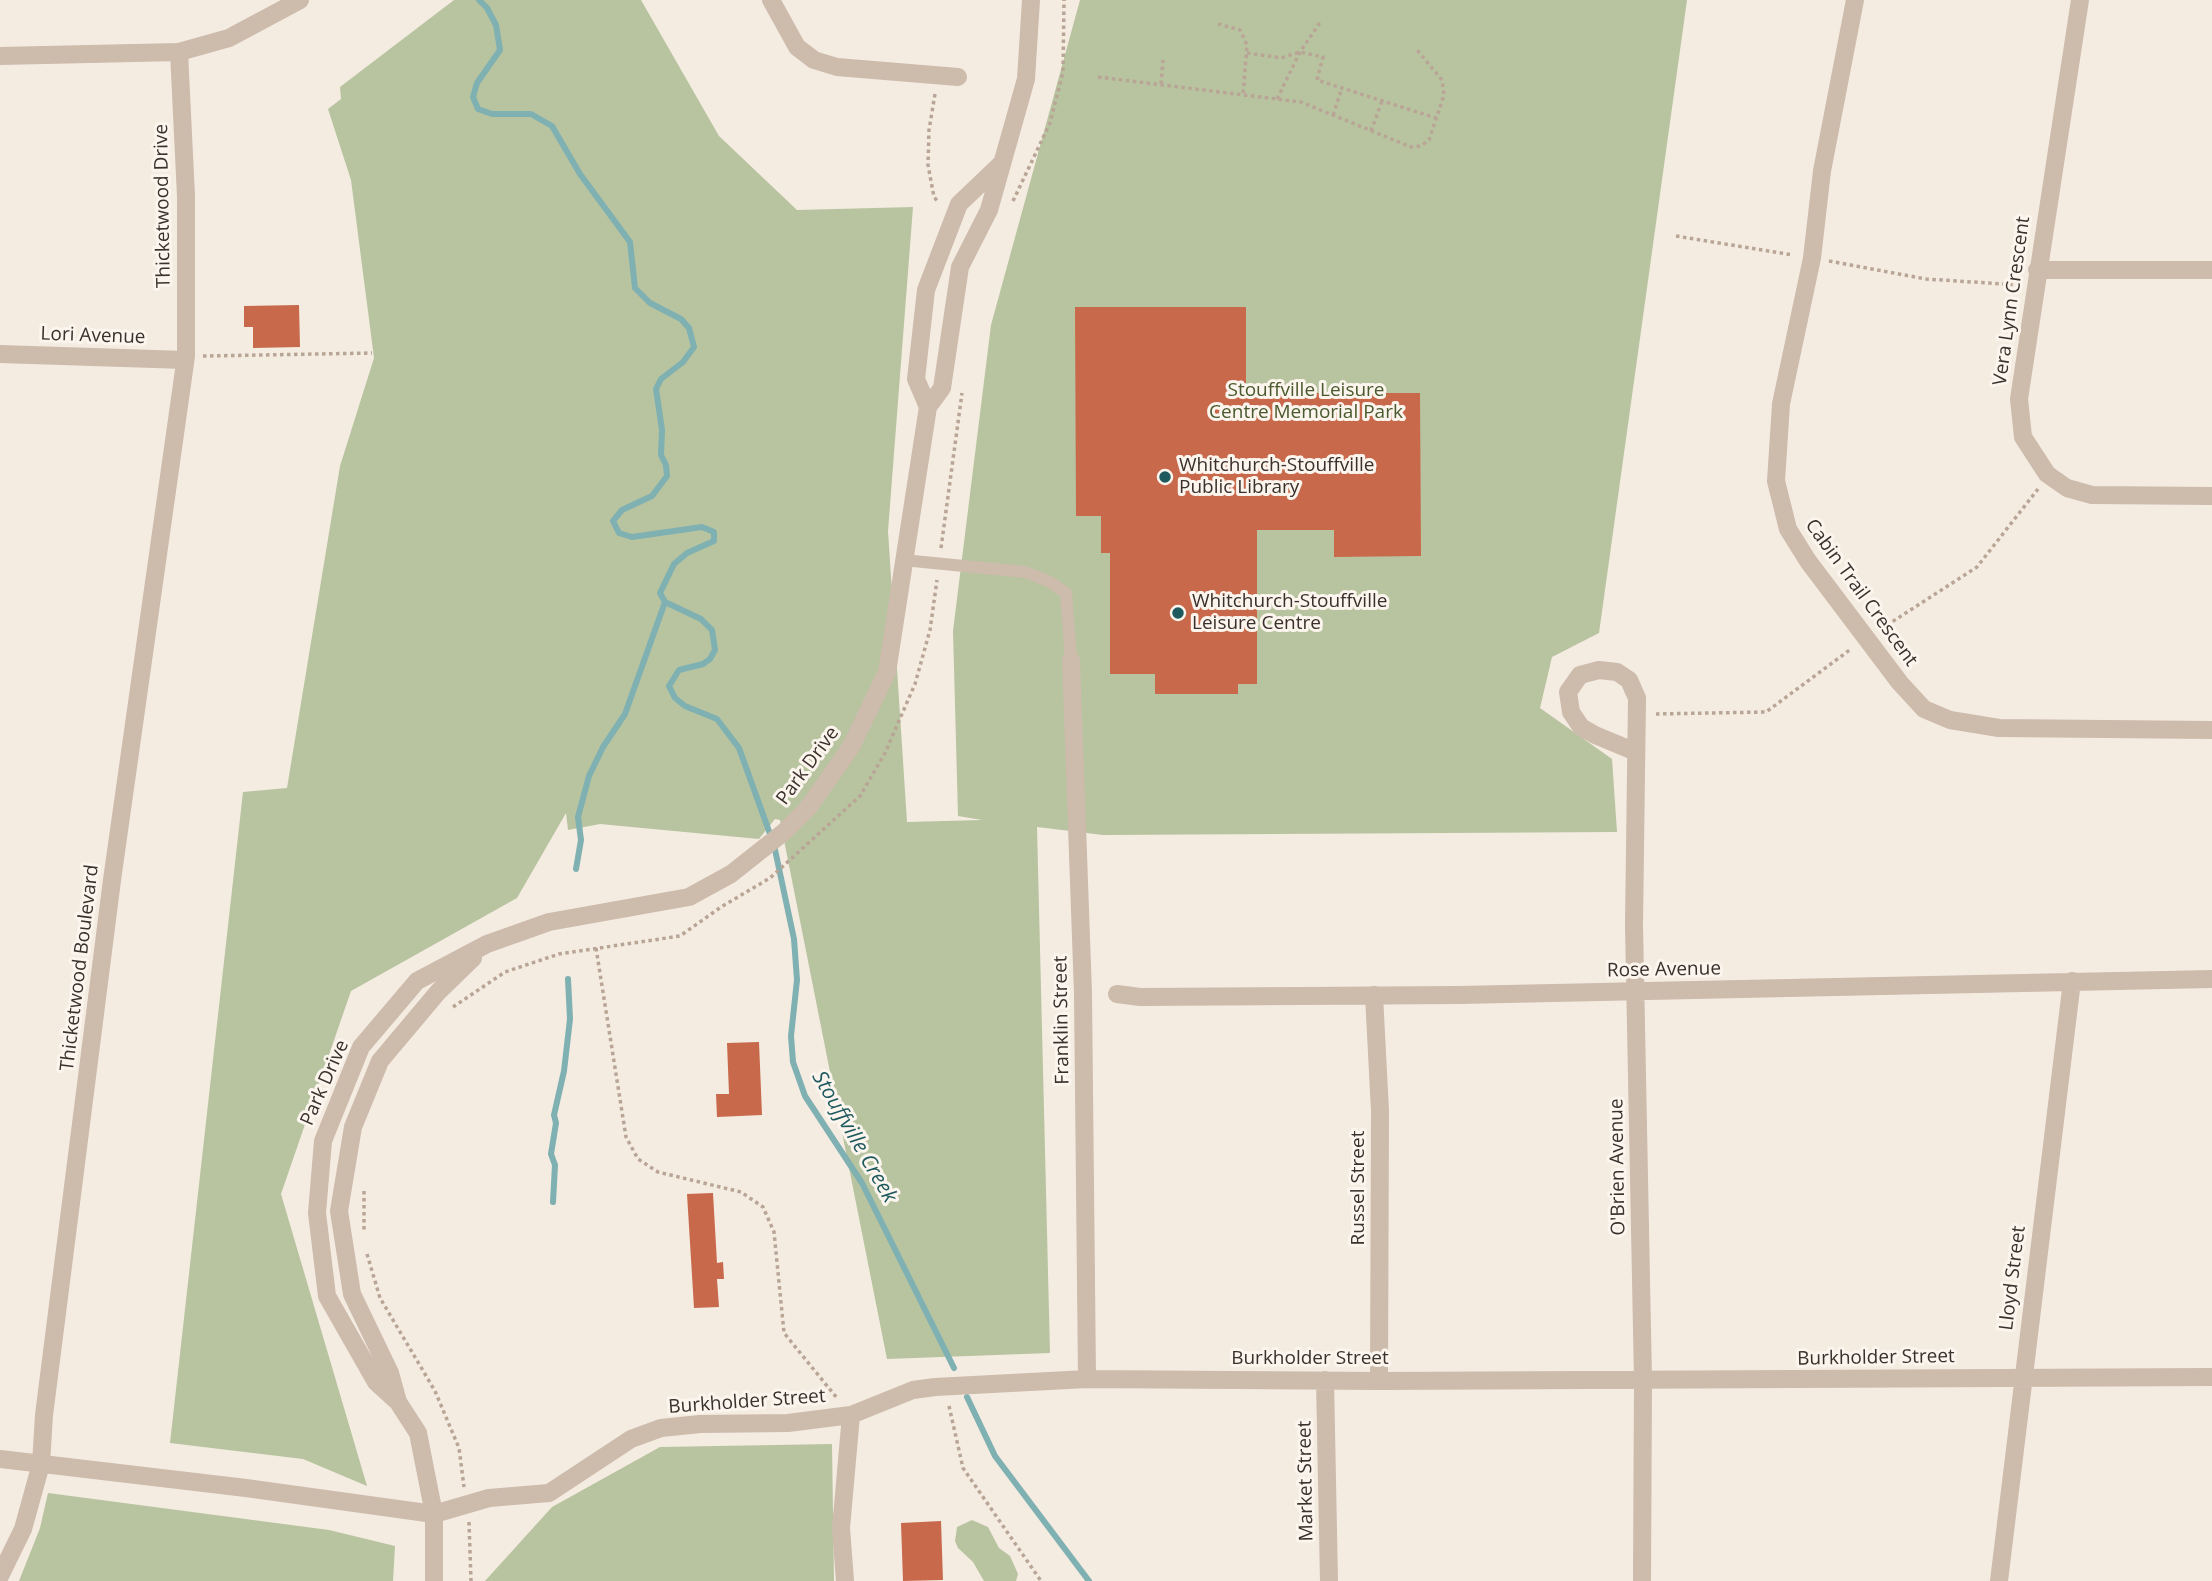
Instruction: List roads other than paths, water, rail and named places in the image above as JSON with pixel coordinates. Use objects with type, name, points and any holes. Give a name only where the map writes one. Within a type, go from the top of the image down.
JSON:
[{"type":"street","points":[[0,56],[179,52],[229,38],[300,0]]},
{"type":"street","points":[[771,0],[797,47],[814,60],[837,67],[958,77]]},
{"type":"street","name":"Park Drive","points":[[433,1581],[434,1514],[418,1433],[398,1402],[376,1382],[327,1296],[317,1213],[323,1141],[361,1047],[417,981],[487,944],[549,922],[689,897],[731,874],[808,808],[851,747],[887,672],[928,407],[942,388],[960,267],[989,210],[1026,79],[1031,0]]},
{"type":"street","name":"Cabin Trail Crescent","points":[[1855,0],[1822,171],[1812,258],[1781,404],[1776,481],[1788,529],[1808,561],[1900,683],[1924,709],[1950,720],[1999,728],[2212,730]]},
{"type":"street","name":"Vera Lynn Crescent","points":[[2080,0],[2019,399],[2024,437],[2047,474],[2067,488],[2092,495],[2212,496]]},
{"type":"street","name":"Thicketwood Drive","points":[[179,52],[186,196],[185,358]]},
{"type":"street","name":"Park Drive","points":[[928,407],[916,379],[926,290],[959,204],[1002,163]]},
{"type":"street","points":[[2036,278],[2212,270]]},
{"type":"street","name":"Lori Avenue","points":[[0,354],[185,358]]},
{"type":"street","name":"Thicketwood Boulevard","points":[[0,1576],[23,1529],[41,1464],[44,1415],[105,933],[185,358]]},
{"type":"street","name":"Franklin Street","points":[[1071,660],[1083,993],[1087,1379]]},
{"type":"street","name":"O'Brien Avenue","points":[[1636,752],[1581,727],[1571,712],[1568,692],[1580,675],[1599,670],[1617,672],[1629,680],[1636,698],[1636,752],[1635,992],[1643,1380],[1642,1581]]},
{"type":"street","name":"Park Drive","points":[[398,1402],[390,1373],[352,1294],[339,1211],[353,1127],[380,1061],[439,992],[487,944]]},
{"type":"street","name":"Rose Avenue","points":[[1118,993],[1140,997],[1635,992],[2212,979]]},
{"type":"street","name":"Lloyd Street","points":[[1999,1581],[2071,981]]},
{"type":"street","name":"Russel Street","points":[[1374,995],[1380,1111],[1379,1381]]},
{"type":"street","name":"Burkholder Street","points":[[434,1514],[489,1498],[549,1493],[631,1439],[661,1428],[700,1424],[788,1423],[851,1415],[913,1390],[941,1393],[1087,1379],[1379,1381],[2212,1377]]},
{"type":"street","name":"Market Street","points":[[1325,1380],[1329,1581]]},
{"type":"street","points":[[845,1581],[841,1528],[851,1415]]},
{"type":"street","points":[[0,1459],[246,1488],[434,1514]]},
{"type":"lane","points":[[903,560],[1025,572],[1050,582],[1066,593],[1071,660]]},
{"type":"waterway","name":"Stouffville Creek","points":[[479,0],[487,8],[496,25],[500,50],[477,83],[473,97],[478,109],[492,114],[531,114],[552,126],[580,174],[630,242],[635,288],[650,303],[681,319],[689,328],[694,347],[683,362],[661,379],[656,389],[662,430],[661,455],[667,476],[652,496],[622,510],[613,521],[619,533],[632,537],[702,527],[714,532],[714,541],[687,553],[674,564],[660,593],[665,602],[701,619],[712,630],[715,650],[703,664],[679,670],[669,686],[675,698],[685,706],[717,719],[739,748],[774,845],[794,939],[797,980],[791,1036],[793,1062],[805,1096],[862,1183],[954,1368]]},
{"type":"waterway","points":[[576,869],[581,840],[578,817],[589,776],[603,747],[625,714],[665,602]]},
{"type":"waterway","points":[[553,1202],[555,1165],[551,1154],[556,1123],[554,1115],[564,1071],[570,1019],[568,979]]},
{"type":"waterway","name":"Stouffville Creek","points":[[967,1397],[995,1456],[1089,1581]]},
{"type":"place","name":"Whitchurch-Stouffville Public Library","points":[[1165,477]]},
{"type":"place","name":"Whitchurch-Stouffville Leisure Centre","points":[[1178,613]]},
{"type":"park label","name":"Stouffville Leisure Centre Memorial Park","points":[[1306,402]]}]
